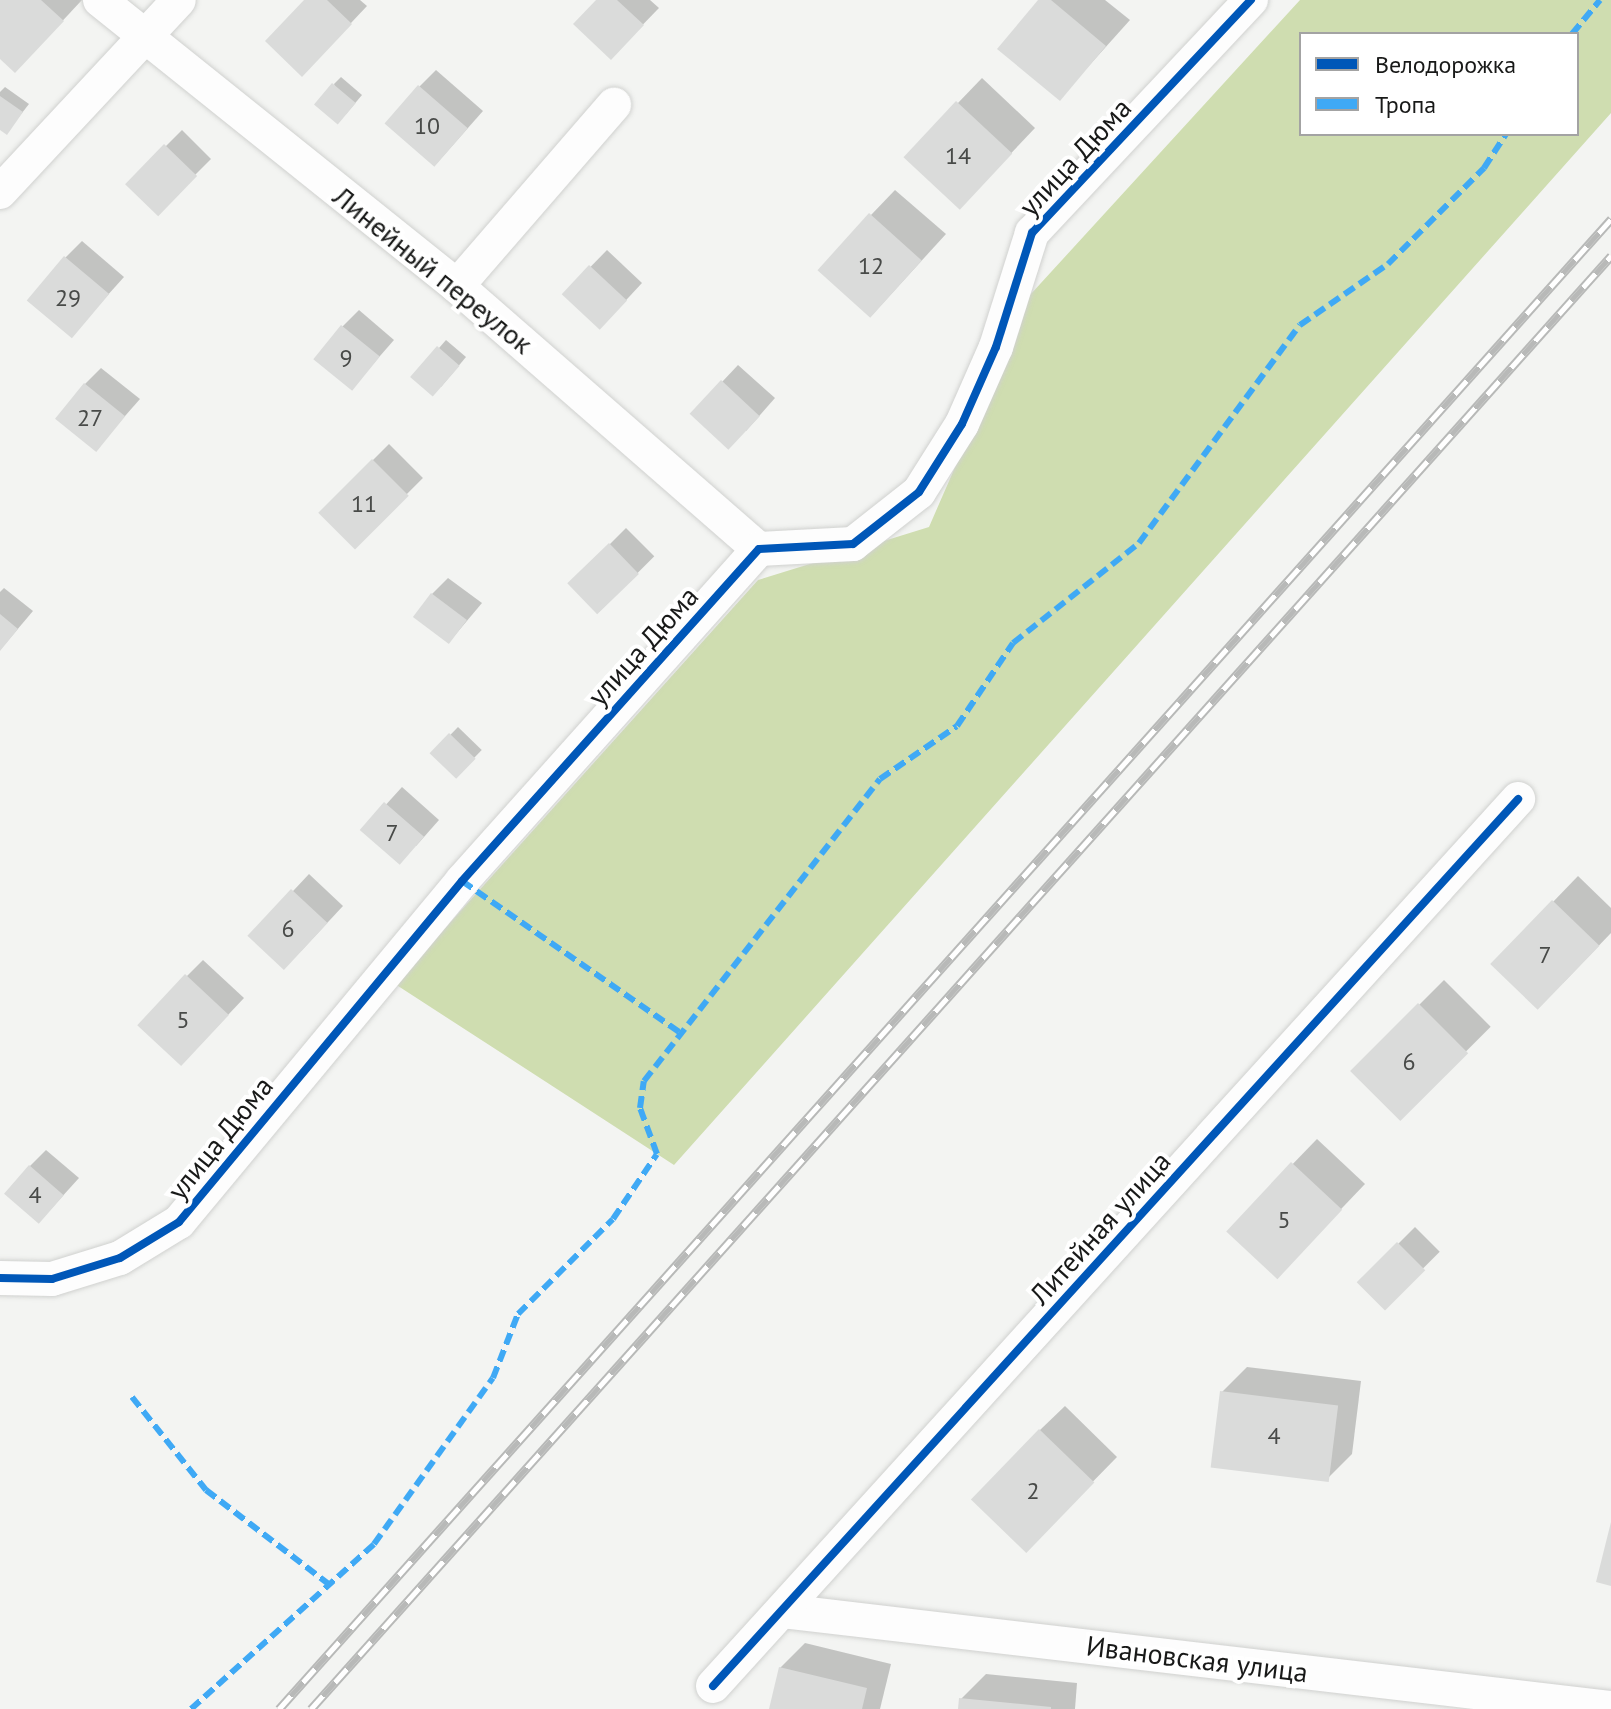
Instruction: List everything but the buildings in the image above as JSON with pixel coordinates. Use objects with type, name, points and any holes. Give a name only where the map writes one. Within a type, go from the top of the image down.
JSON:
[{"type":"street","name":"Линейный переулок","points":[[100,0],[144,39],[457,286],[759,549]]},
{"type":"street","points":[[0,192],[179,0]]},
{"type":"street","name":"улица Дюма","points":[[0,1278],[52,1279],[120,1258],[179,1222],[462,881],[759,549],[853,544],[919,492],[962,424],[996,347],[1032,233],[1251,0]]},
{"type":"street","points":[[457,286],[614,105]]},
{"type":"street","name":"Литейная улица","points":[[713,1686],[1518,799]]},
{"type":"street","name":"Ивановская улица","points":[[783,1611],[1611,1708]]},
{"type":"green space","points":[[1300,0],[1611,0],[1611,113],[674,1165],[395,984],[758,580],[929,527],[1030,295]]},
{"type":"railway","points":[[279,1709],[1611,219]]},
{"type":"railway","points":[[311,1709],[1611,256]]},
{"type":"marked path","points":[[1574,32],[1600,0]]},
{"type":"marked path","points":[[191,1709],[374,1544],[493,1378],[518,1314],[613,1219],[657,1154],[640,1108],[644,1081],[880,779],[957,726],[1013,643],[1139,543],[1300,325],[1388,264],[1484,168],[1505,136]]},
{"type":"marked path","points":[[462,881],[682,1034]]},
{"type":"marked path","points":[[132,1397],[206,1490],[331,1586]]},
{"type":"cycle path","points":[[0,1278],[52,1279],[120,1258],[179,1222],[462,881],[759,549],[853,544],[919,492],[962,424],[996,347],[1032,233],[1251,0]]},
{"type":"cycle path","points":[[713,1686],[1518,799]]}]
